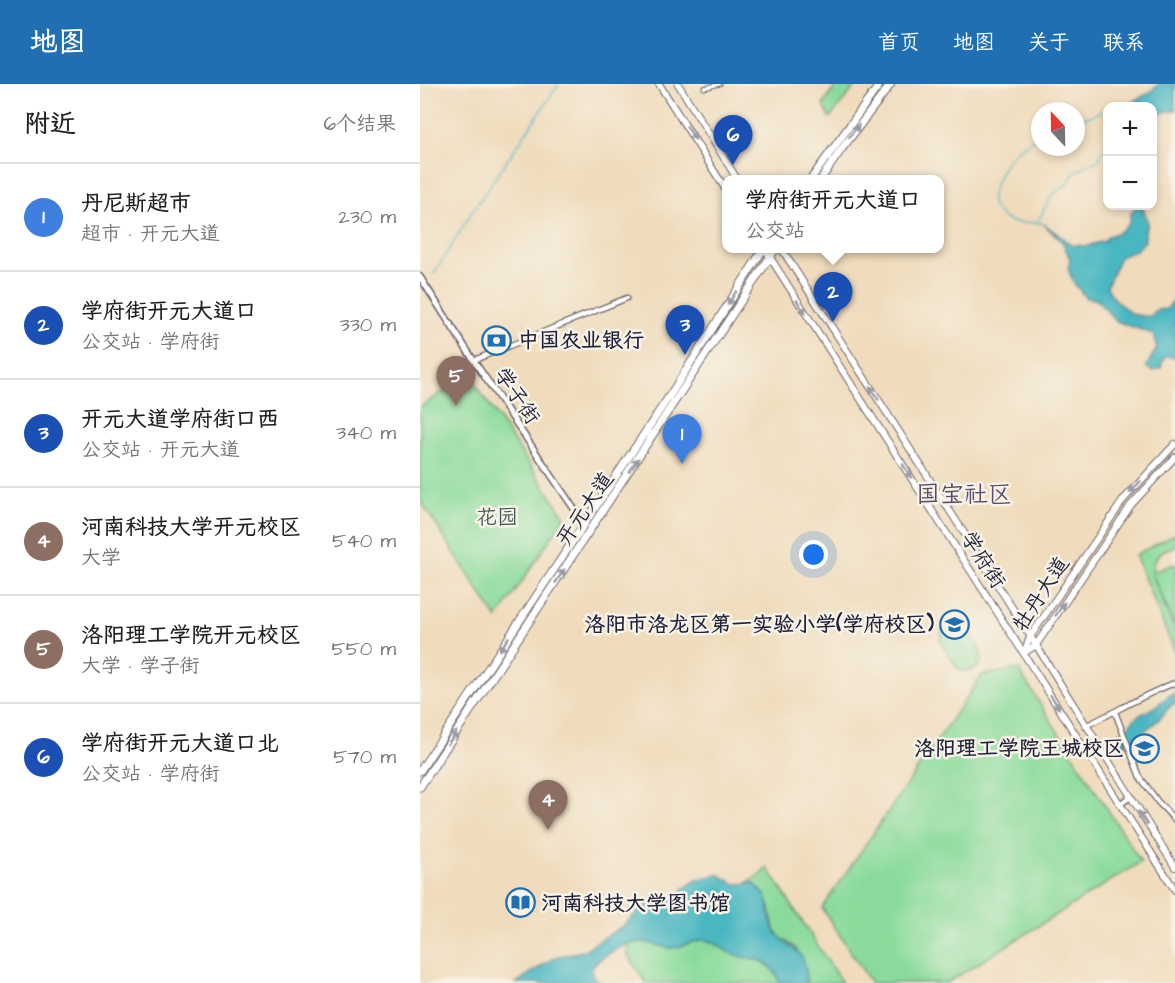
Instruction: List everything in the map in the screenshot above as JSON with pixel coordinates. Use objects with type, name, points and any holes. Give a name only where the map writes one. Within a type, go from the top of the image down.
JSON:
[{"type":"main road","points":[[659,84],[722,184]]},
{"type":"main road","points":[[678,84],[734,175]]},
{"type":"main road","points":[[814,175],[835,143],[880,84]]},
{"type":"main road","points":[[824,175],[891,84]]},
{"type":"main road","name":"开元大道","points":[[420,771],[672,392],[761,253]]},
{"type":"main road","name":"学府街","points":[[767,253],[1175,890]]},
{"type":"main road","name":"开元大道","points":[[420,787],[773,253]]},
{"type":"main road","name":"学府街","points":[[784,253],[1036,645],[1175,867]]},
{"type":"main road","name":"牡丹大道","points":[[1024,653],[1030,637],[1124,499],[1175,444]]},
{"type":"main road","name":"牡丹大道","points":[[1024,653],[1036,645],[1131,505],[1175,457]]},
{"type":"street","points":[[704,88],[720,84]]},
{"type":"street","name":"学子街","points":[[420,279],[589,532]]},
{"type":"street","points":[[473,361],[627,298]]},
{"type":"street","points":[[1085,726],[1151,691],[1175,682]]},
{"type":"street","points":[[1114,712],[1140,777],[1158,802],[1175,820]]},
{"type":"street","points":[[1120,804],[1130,797]]},
{"type":"green space","points":[[837,84],[857,84],[830,118],[823,105]]},
{"type":"green space","name":"花园","points":[[469,375],[565,517],[497,619],[420,500],[420,407]]},
{"type":"green space","points":[[1175,534],[1175,546],[1159,555],[1154,562],[1152,572],[1175,564],[1175,626],[1152,574],[1175,632],[1175,653],[1135,555]]},
{"type":"green space","points":[[950,623],[960,626],[970,634],[977,645],[981,660],[974,669],[966,671],[958,669],[940,641],[943,628]]},
{"type":"green space","points":[[1018,669],[1141,862],[947,983],[871,983],[822,908],[982,675]]},
{"type":"green space","points":[[767,867],[842,983],[806,983],[796,948],[780,937],[774,928],[770,907],[754,883],[748,882],[765,872],[764,869]]},
{"type":"green space","points":[[702,940],[713,942],[735,954],[764,963],[775,973],[780,983],[646,983],[626,952],[629,949],[626,944],[633,942],[674,947]]},
{"type":"water","points":[[1159,84],[1175,84],[1175,111],[1167,111],[1157,115],[1157,102],[1132,102],[1149,93]]},
{"type":"water","points":[[1133,210],[1143,210],[1148,223],[1145,230],[1145,241],[1136,250],[1120,257],[1107,286],[1119,303],[1130,312],[1141,316],[1151,316],[1156,310],[1167,309],[1173,301],[1175,302],[1175,358],[1167,356],[1161,368],[1153,371],[1146,367],[1157,348],[1153,334],[1116,321],[1096,299],[1086,298],[1074,283],[1068,269],[1070,259],[1063,243],[1044,224],[1072,245],[1087,246],[1104,241],[1109,236],[1120,232],[1130,222],[1130,215]]},
{"type":"water","points":[[1175,693],[1175,703],[1157,721],[1116,751],[1108,739],[1125,730],[1137,717]]},
{"type":"water","points":[[720,875],[735,884],[753,883],[761,890],[768,901],[774,929],[779,937],[796,950],[804,961],[806,983],[780,983],[770,966],[764,962],[735,955],[713,942],[703,940],[671,948],[644,942],[623,946],[608,954],[591,968],[594,978],[600,983],[516,983],[555,957],[583,951],[623,926],[644,906],[676,897],[695,881]]},
{"type":"waterway","points":[[434,274],[472,212],[559,84]]},
{"type":"waterway","points":[[1085,118],[1103,111]]},
{"type":"waterway","points":[[1031,142],[1009,159],[995,184],[992,202],[997,212],[1007,220],[1016,223],[1044,224]]},
{"type":"waterway","points":[[1038,221],[1052,195],[1066,185],[1075,172],[1098,161],[1103,151]]},
{"type":"place","name":"学府街开元大道口北","points":[[733,165]]},
{"type":"place","name":"学府街开元大道口","points":[[833,322]]},
{"type":"place","name":"中国农业银行","points":[[497,340]]},
{"type":"place","name":"开元大道学府街口西","points":[[685,355]]},
{"type":"place","name":"洛阳理工学院开元校区","points":[[456,406]]},
{"type":"place","name":"丹尼斯超市","points":[[682,464]]},
{"type":"place","name":"洛阳市洛龙区第一实验小学(学府校区)","points":[[955,624]]},
{"type":"place","name":"洛阳理工学院王城校区","points":[[1145,748]]},
{"type":"place","name":"河南科技大学开元校区","points":[[548,830]]},
{"type":"place","name":"河南科技大学图书馆","points":[[520,903]]},
{"type":"district","name":"国宝社区","points":[[964,495]]}]
